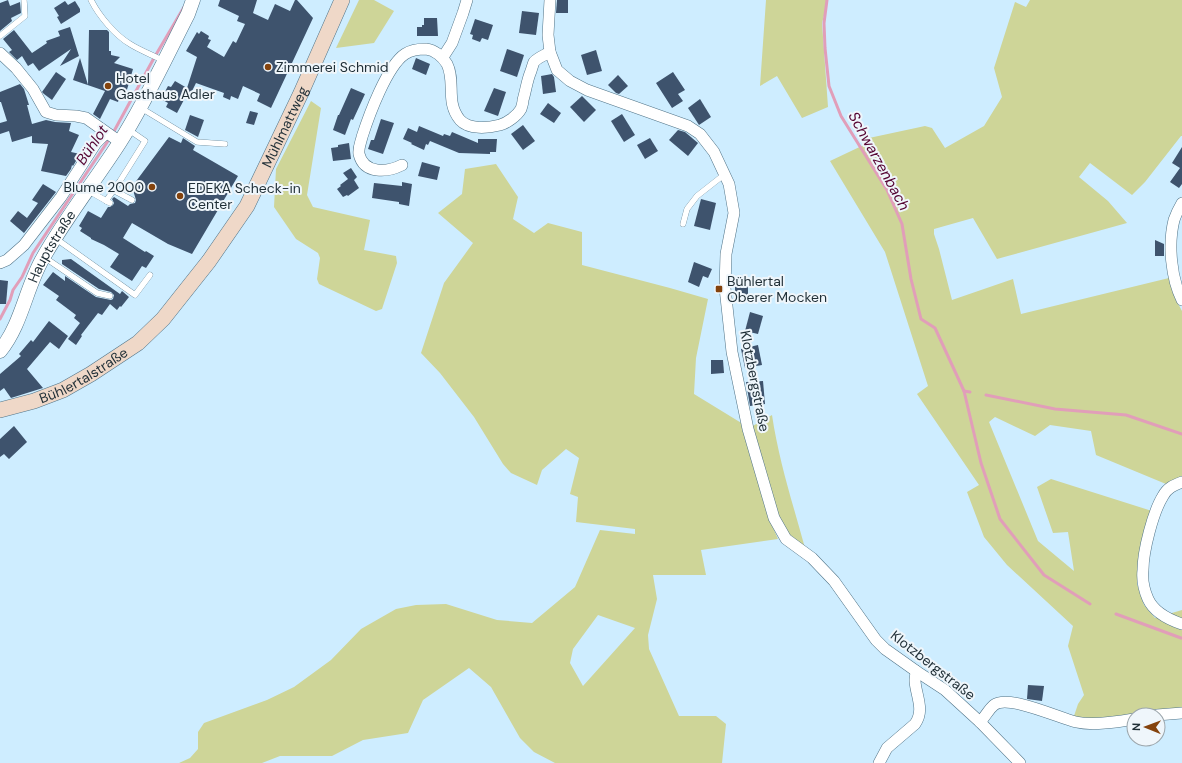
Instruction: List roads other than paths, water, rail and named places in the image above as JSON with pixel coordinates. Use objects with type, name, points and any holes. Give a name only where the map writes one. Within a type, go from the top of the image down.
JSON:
[{"type":"main road","name":"Mühlmattweg","points":[[158,323],[209,262],[247,206],[301,93],[342,0]]},
{"type":"main road","name":"Bühlertalstraße","points":[[0,410],[34,401],[63,390],[118,357],[138,343],[158,323]]},
{"type":"street","name":"Hauptstraße","points":[[0,351],[12,332],[30,289],[34,273],[87,190],[113,138],[127,129],[140,108],[162,60],[188,14],[193,0]]},
{"type":"street","points":[[443,57],[452,43],[467,0]]},
{"type":"street","name":"Klotzbergstraße","points":[[550,0],[548,35],[550,52],[557,70],[570,81],[587,90],[688,126],[700,134],[714,152],[725,174],[729,184],[734,213],[726,254],[725,288],[732,352],[748,429],[774,518],[786,538],[812,558],[834,581],[876,640],[885,649],[946,690],[1020,763]]},
{"type":"street","points":[[402,165],[393,169],[382,171],[370,169],[363,163],[359,154],[359,147],[382,86],[394,67],[405,54],[412,51],[427,49],[443,57],[448,65],[450,74],[450,95],[453,110],[461,121],[473,127],[482,128],[501,124],[514,117],[521,109],[529,76],[535,62],[550,52]]},
{"type":"street","points":[[0,53],[16,68],[33,89],[46,112],[56,115],[86,118],[113,138]]},
{"type":"street","points":[[0,263],[7,260],[24,245],[61,197],[96,143],[113,138]]},
{"type":"street","points":[[1182,203],[1174,219],[1171,247],[1172,270],[1179,295],[1182,300]]},
{"type":"street","points":[[1182,482],[1171,487],[1163,495],[1155,514],[1146,546],[1142,570],[1149,601],[1158,612],[1182,624]]},
{"type":"street","points":[[879,763],[887,748],[915,724],[918,719],[920,710],[915,681],[916,671]]},
{"type":"street","points":[[980,722],[995,704],[1006,701],[1021,704],[1077,722],[1101,723],[1126,720]]},
{"type":"street","points":[[1166,714],[1182,713]]},
{"type":"lane","points":[[0,36],[25,16],[24,0]]},
{"type":"lane","points":[[91,0],[99,13],[124,40],[162,60]]},
{"type":"lane","points":[[140,108],[197,142],[225,144]]},
{"type":"lane","points":[[87,190],[108,202],[113,190],[145,141],[127,129]]},
{"type":"lane","points":[[683,224],[687,209],[697,196],[725,174]]},
{"type":"lane","points":[[113,190],[132,200]]},
{"type":"lane","points":[[55,238],[135,295],[150,275]]},
{"type":"lane","points":[[44,256],[97,293],[110,296]]},
{"type":"waterway","name":"Schwarzenbach","points":[[827,0],[824,23],[829,86],[841,116],[887,190],[902,224],[911,279],[921,319],[935,328],[964,391]]},
{"type":"waterway","name":"Bühlot","points":[[113,133],[184,7]]},
{"type":"waterway","name":"Bühlot","points":[[0,319],[10,300],[13,290],[22,277],[33,253],[110,138]]},
{"type":"waterway","name":"Schwarzenbach","points":[[970,392],[964,391],[981,463],[1000,519],[1044,575],[1090,604]]},
{"type":"waterway","name":"Schwarzenbach","points":[[986,395],[1055,409],[1126,415],[1182,434]]},
{"type":"waterway","name":"Schwarzenbach","points":[[1116,614],[1181,638]]},
{"type":"place","name":"Zimmerei Schmid","points":[[268,67]]},
{"type":"place","name":"Hotel Gasthaus Adler","points":[[108,86]]},
{"type":"place","name":"Blume 2000","points":[[152,187]]},
{"type":"place","name":"EDEKA Scheck-in Center","points":[[180,196]]},
{"type":"place","name":"Bühlertal Oberer Mocken","points":[[719,289]]}]
